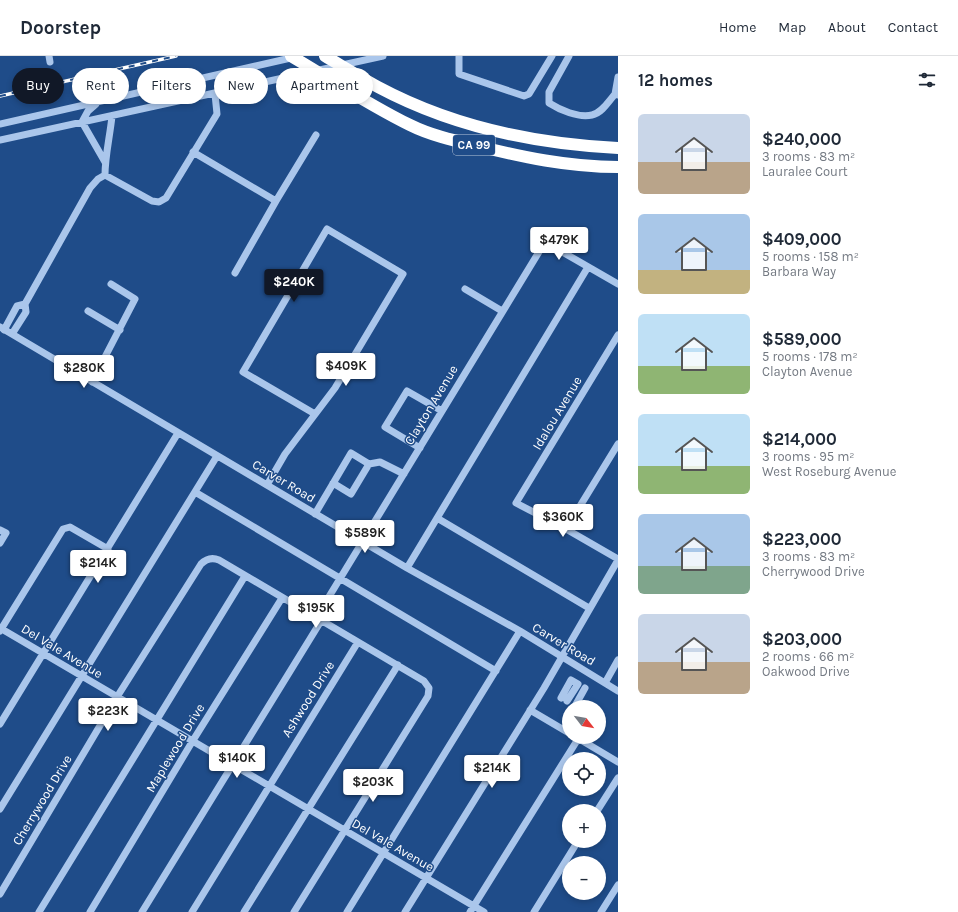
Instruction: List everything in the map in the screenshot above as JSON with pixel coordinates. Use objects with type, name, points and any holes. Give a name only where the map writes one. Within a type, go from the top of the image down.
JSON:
[{"type":"highway","name":"CA 99","points":[[291,56],[410,125],[438,136],[528,158],[582,165],[618,167]]},
{"type":"highway","name":"CA 99","points":[[325,56],[365,79],[423,107],[479,126],[537,140],[618,148]]},
{"type":"street","points":[[129,95],[301,56]]},
{"type":"street","points":[[268,82],[383,56]]},
{"type":"street","points":[[459,56],[459,74],[524,96],[529,94],[552,56]]},
{"type":"street","points":[[569,56],[549,92],[549,104],[566,113],[592,115],[602,110],[617,95],[618,78]]},
{"type":"street","points":[[0,140],[214,94]]},
{"type":"street","points":[[0,124],[90,104]]},
{"type":"street","points":[[82,122],[90,109],[99,104]]},
{"type":"street","points":[[105,175],[152,201],[159,202],[166,198],[217,114],[216,104]]},
{"type":"street","points":[[105,175],[105,162],[108,154],[112,116]]},
{"type":"street","points":[[82,122],[105,162]]},
{"type":"street","points":[[235,273],[316,135]]},
{"type":"street","points":[[193,152],[276,201]]},
{"type":"street","points":[[12,334],[26,312],[25,304],[90,188],[98,179],[105,175]]},
{"type":"street","points":[[267,485],[285,454],[335,388],[403,274],[327,229],[243,372],[315,414]]},
{"type":"street","name":"Clayton Avenue","points":[[142,912],[232,765],[318,619],[340,578],[545,242],[585,265]]},
{"type":"street","points":[[407,568],[585,265],[618,284]]},
{"type":"street","points":[[92,382],[135,299],[111,284]]},
{"type":"street","points":[[465,289],[502,311]]},
{"type":"street","points":[[2,328],[17,306],[25,304]]},
{"type":"street","points":[[88,311],[120,330]]},
{"type":"street","name":"Carver Road","points":[[2,328],[407,568],[520,631],[618,691]]},
{"type":"street","name":"Idalou Avenue","points":[[566,529],[516,503],[618,335]]},
{"type":"street","points":[[420,448],[385,427],[408,391],[442,412]]},
{"type":"street","points":[[0,724],[178,433]]},
{"type":"street","points":[[405,912],[530,710],[618,559],[566,529],[618,444]]},
{"type":"street","points":[[315,514],[351,453],[369,464],[380,462],[404,474]]},
{"type":"street","points":[[0,809],[217,456]]},
{"type":"street","points":[[333,483],[351,494],[369,464]]},
{"type":"street","points":[[195,492],[496,671]]},
{"type":"street","points":[[437,518],[589,608]]},
{"type":"street","points":[[1,629],[63,529],[70,527],[108,549]]},
{"type":"street","points":[[0,543],[3,532]]},
{"type":"street","name":"Cherrywood Drive","points":[[0,894],[117,697],[200,564],[209,559],[219,560],[245,576]]},
{"type":"street","points":[[39,912],[245,576],[398,665],[424,681],[429,688],[428,696],[294,912]]},
{"type":"street","name":"Maplewood Drive","points":[[90,912],[192,742],[282,598]]},
{"type":"street","name":"Del Vale Avenue","points":[[1,629],[427,878],[472,909],[484,912]]},
{"type":"street","points":[[347,912],[520,631]]},
{"type":"street","name":"Ashwood Drive","points":[[192,912],[358,642]]},
{"type":"street","points":[[605,683],[618,660]]},
{"type":"street","points":[[244,912],[398,665]]},
{"type":"street","points":[[574,700],[585,688]]},
{"type":"street","points":[[530,710],[562,729]]},
{"type":"street","points":[[472,909],[573,744]]},
{"type":"street","points":[[587,744],[618,762]]},
{"type":"street","points":[[601,804],[618,778]]},
{"type":"street","points":[[534,912],[574,848]]},
{"type":"street","points":[[601,912],[618,885]]},
{"type":"railway","points":[[0,96],[176,56]]}]
